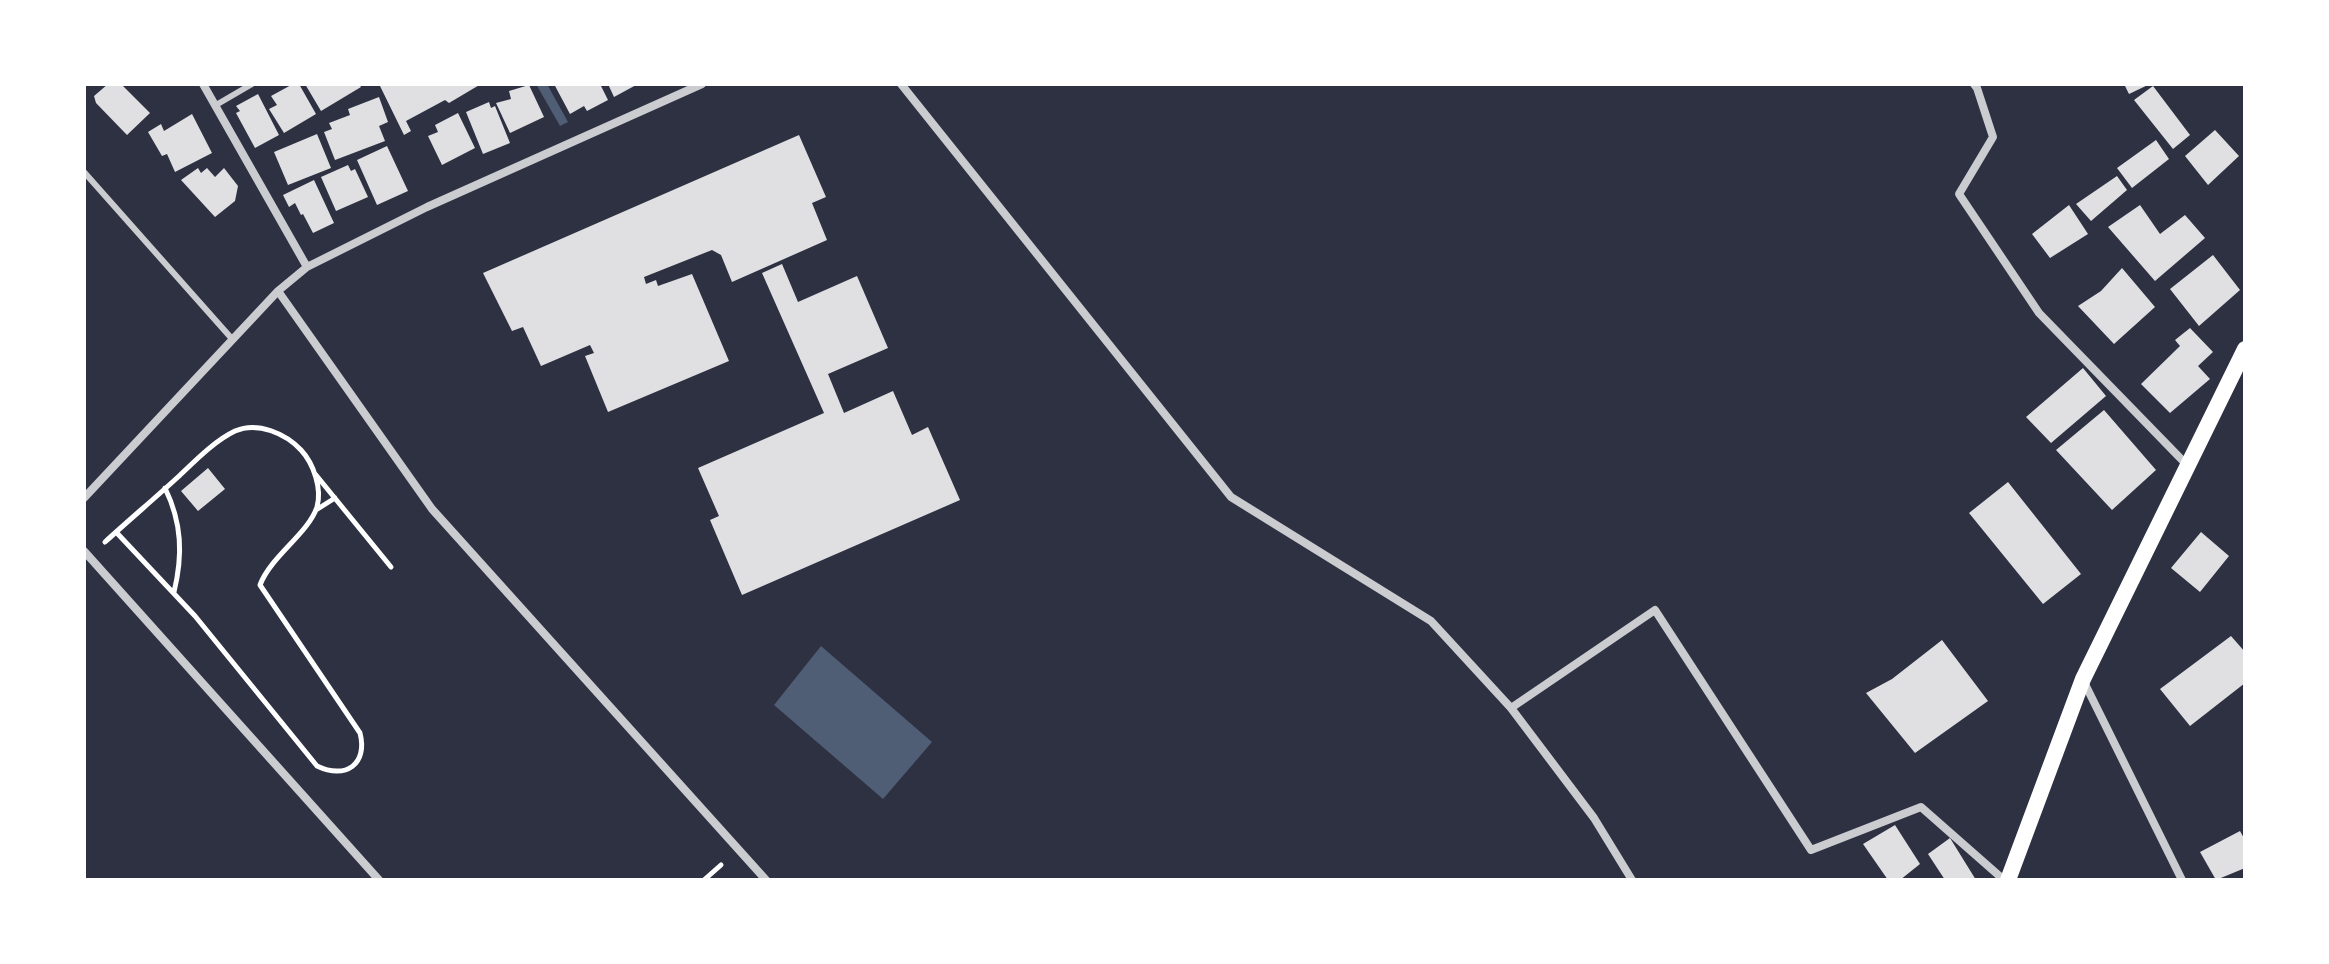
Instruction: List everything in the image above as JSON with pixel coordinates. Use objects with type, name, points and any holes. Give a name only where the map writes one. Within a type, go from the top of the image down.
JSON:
[{"type":"main road","points":[[2006,880],[2083,679],[2245,349]]},
{"type":"street","points":[[203,84],[307,267]]},
{"type":"street","points":[[84,498],[278,291],[307,267],[427,207],[702,84]]},
{"type":"street","points":[[901,84],[1231,497],[1431,621],[1511,708],[1594,818],[1632,880]]},
{"type":"street","points":[[1974,84],[1993,137],[1959,194],[2039,313],[2186,464]]},
{"type":"street","points":[[278,291],[432,509],[766,880]]},
{"type":"street","points":[[87,554],[379,880]]},
{"type":"street","points":[[1511,708],[1655,610],[1811,850],[1921,807],[2006,880]]},
{"type":"street","points":[[2083,679],[2182,880]]},
{"type":"lane","points":[[216,105],[252,84]]},
{"type":"lane","points":[[84,172],[233,340]]},
{"type":"path","points":[[87,554],[199,458],[236,431],[252,428],[272,430],[292,441],[307,456],[314,473],[319,494],[316,510]]},
{"type":"path","points":[[314,473],[391,567]]},
{"type":"path","points":[[165,488],[179,523],[181,546],[174,593]]},
{"type":"path","points":[[116,532],[195,616],[317,766],[332,773],[346,770],[358,761],[364,748],[360,733],[260,585],[265,572],[316,510],[335,498]]},
{"type":"water","points":[[536,84],[547,84],[568,122],[560,126]]},
{"type":"water","points":[[821,646],[932,742],[883,799],[774,705]]},
{"type":"building","points":[[108,84],[121,84],[150,113],[127,135],[96,103],[94,96]]},
{"type":"building","points":[[299,84],[316,114],[284,133],[269,109],[277,105],[271,96]]},
{"type":"building","points":[[305,84],[359,84],[361,87],[321,111]]},
{"type":"building","points":[[481,84],[449,103],[445,100],[406,121],[411,131],[404,135],[380,86]]},
{"type":"building","points":[[554,84],[600,84],[608,100],[587,111],[584,106],[570,114]]},
{"type":"building","points":[[608,84],[638,84],[614,97]]},
{"type":"building","points":[[2124,84],[2150,84],[2129,94]]},
{"type":"building","points":[[529,85],[544,117],[510,133],[496,103],[511,99],[509,91]]},
{"type":"building","points":[[2153,86],[2190,135],[2173,149],[2134,100]]},
{"type":"building","points":[[258,94],[279,135],[255,148],[236,113],[240,111],[236,106]]},
{"type":"building","points":[[379,97],[388,122],[379,126],[385,141],[335,160],[324,132],[332,129],[329,123],[350,115],[348,109]]},
{"type":"building","points":[[489,102],[491,108],[495,106],[510,143],[483,154],[466,112]]},
{"type":"building","points":[[458,113],[475,148],[442,165],[428,136],[438,132],[435,125]]},
{"type":"building","points":[[192,114],[212,153],[175,172],[167,154],[162,156],[148,132],[161,124],[164,131]]},
{"type":"building","points":[[2215,130],[2239,156],[2208,185],[2185,156]]},
{"type":"building","points":[[317,134],[331,168],[288,185],[274,152]]},
{"type":"building","points":[[799,135],[826,197],[812,203],[827,240],[732,282],[721,255],[712,250],[644,277],[646,284],[656,280],[658,286],[692,274],[729,361],[608,412],[585,356],[594,353],[590,345],[541,366],[523,327],[512,331],[483,273]]},
{"type":"building","points":[[2156,140],[2169,159],[2132,188],[2117,168]]},
{"type":"building","points":[[387,146],[408,191],[377,205],[357,160]]},
{"type":"building","points":[[348,165],[351,171],[355,169],[368,197],[336,211],[321,177]]},
{"type":"building","points":[[198,168],[201,173],[207,168],[215,177],[224,168],[238,186],[235,201],[215,217],[181,180]]},
{"type":"building","points":[[2117,176],[2127,190],[2091,221],[2076,204]]},
{"type":"building","points":[[314,180],[334,223],[313,233],[295,203],[289,207],[283,195]]},
{"type":"building","points":[[2069,205],[2088,234],[2050,258],[2032,234]]},
{"type":"building","points":[[2140,205],[2160,234],[2185,215],[2205,238],[2155,281],[2108,227]]},
{"type":"building","points":[[2213,255],[2240,290],[2199,326],[2170,289]]},
{"type":"building","points":[[782,264],[798,302],[857,276],[888,348],[828,374],[844,413],[893,391],[912,435],[928,427],[960,500],[742,595],[710,520],[719,516],[698,468],[824,413],[762,273]]},
{"type":"building","points":[[2122,268],[2155,307],[2114,344],[2078,306],[2101,291]]},
{"type":"building","points":[[2190,328],[2213,352],[2198,366],[2210,379],[2170,413],[2141,384],[2180,346],[2175,340]]},
{"type":"building","points":[[2083,368],[2106,396],[2051,443],[2026,417]]},
{"type":"building","points":[[2104,410],[2156,470],[2112,510],[2056,450]]},
{"type":"building","points":[[208,468],[225,489],[198,511],[181,491]]},
{"type":"building","points":[[2008,482],[2081,574],[2043,604],[1969,513]]},
{"type":"building","points":[[2201,532],[2229,556],[2200,592],[2171,568]]},
{"type":"building","points":[[2231,636],[2245,652],[2245,683],[2190,726],[2160,689]]},
{"type":"building","points":[[1942,640],[1988,701],[1915,753],[1866,693],[1892,679]]},
{"type":"building","points":[[1895,825],[1920,864],[1900,880],[1888,880],[1863,844]]},
{"type":"building","points":[[2240,831],[2245,840],[2245,868],[2216,880],[2200,852]]},
{"type":"building","points":[[1950,838],[1976,880],[1945,880],[1928,854]]}]
